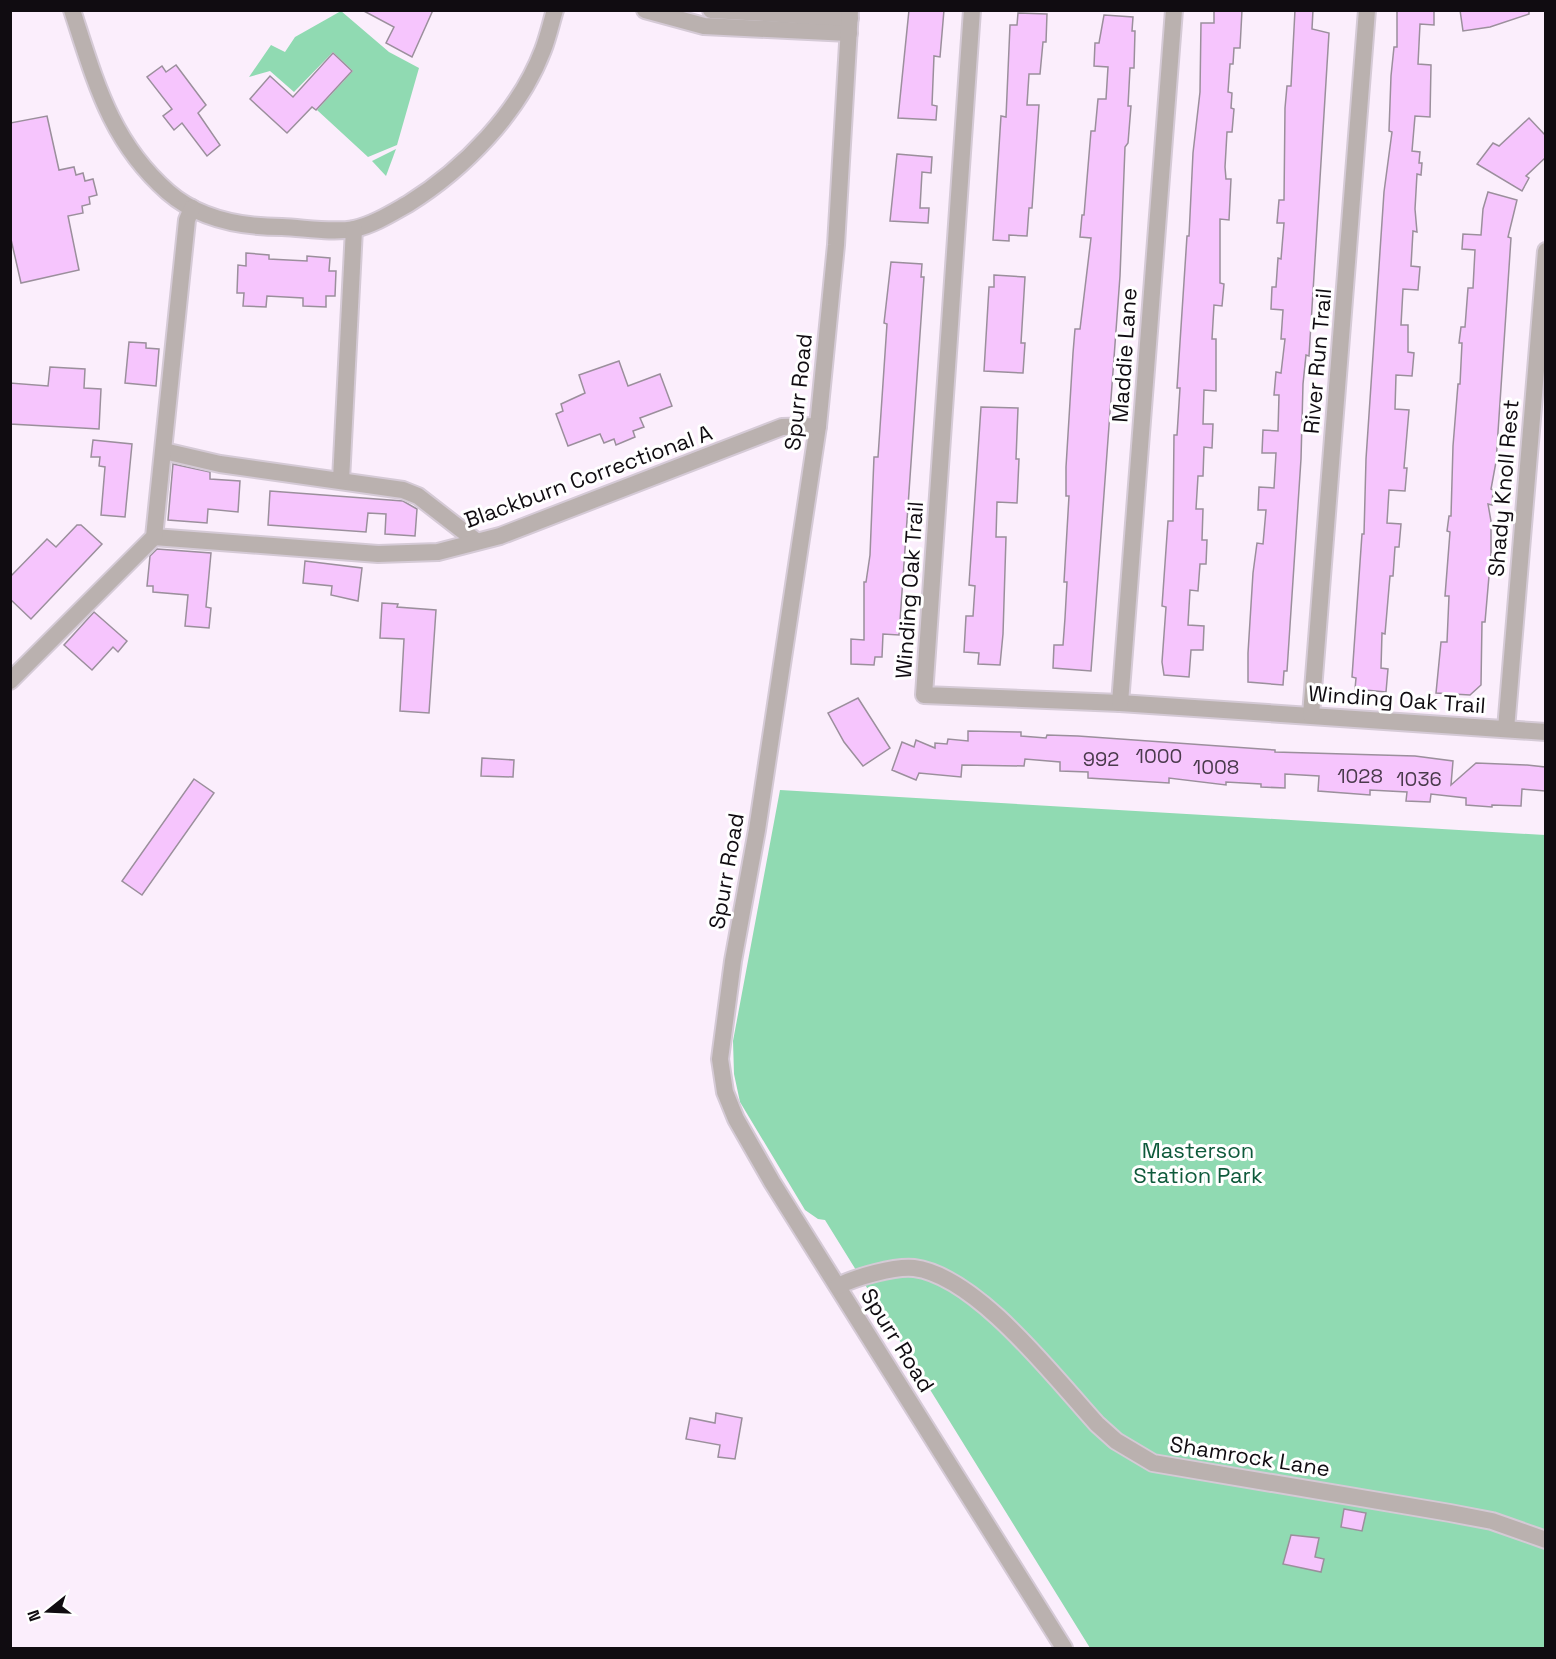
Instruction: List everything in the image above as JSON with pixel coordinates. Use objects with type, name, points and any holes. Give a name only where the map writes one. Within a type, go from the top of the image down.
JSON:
[{"type":"street","points":[[72,10],[98,91],[124,143],[147,172],[170,194],[192,208],[230,222],[254,227],[354,229],[389,215],[421,196],[452,172],[477,147],[502,119],[526,85],[543,50],[555,10]]},
{"type":"street","points":[[645,10],[704,26],[849,21]]},
{"type":"street","points":[[711,10],[849,21]]},
{"type":"street","name":"Winding Oak Trail","points":[[972,10],[924,694],[1120,703],[1545,732]]},
{"type":"street","name":"Maddie Lane","points":[[1120,703],[1174,10]]},
{"type":"street","name":"River Run Trail","points":[[1311,716],[1367,10]]},
{"type":"street","name":"Spurr Road","points":[[849,21],[836,245],[818,426],[757,830],[733,961],[720,1059],[725,1092],[736,1119],[772,1182],[1064,1648]]},
{"type":"street","points":[[10,681],[154,537],[187,220],[192,208]]},
{"type":"street","points":[[341,480],[354,229]]},
{"type":"street","name":"Shady Knoll Rest","points":[[1506,729],[1545,251]]},
{"type":"street","name":"Blackburn Correctional A","points":[[154,537],[378,554],[438,552],[500,536],[782,427],[818,426]]},
{"type":"street","points":[[164,451],[220,464],[402,490],[418,496],[476,541]]},
{"type":"street","name":"Shamrock Lane","points":[[838,1286],[882,1272],[914,1268],[949,1280],[990,1310],[1104,1430],[1135,1454],[1153,1463],[1492,1521],[1545,1540]]},
{"type":"green space","points":[[341,11],[389,52],[419,68],[397,145],[368,157],[317,110],[353,71],[333,52],[294,92],[270,71],[249,77],[271,45],[285,52],[295,37]]},
{"type":"green space","points":[[396,149],[386,176],[372,161]]},
{"type":"green space","name":"Masterson Station Park","points":[[780,790],[1545,835],[1545,1648],[1090,1648],[825,1220],[818,1219],[805,1210],[740,1102],[734,1074],[733,1041]]},
{"type":"building","points":[[362,10],[433,10],[412,57],[386,43],[394,27]]},
{"type":"building","points":[[909,10],[944,10],[940,57],[934,56],[932,105],[937,106],[936,120],[898,118]]},
{"type":"building","points":[[1214,10],[1242,10],[1240,48],[1234,48],[1233,64],[1230,64],[1228,92],[1232,93],[1231,108],[1234,109],[1232,132],[1227,132],[1225,167],[1226,179],[1231,179],[1229,220],[1220,219],[1220,283],[1224,284],[1222,306],[1214,305],[1212,339],[1216,339],[1216,391],[1204,390],[1203,424],[1213,424],[1212,448],[1204,447],[1203,476],[1198,476],[1196,509],[1203,509],[1202,540],[1207,540],[1206,564],[1200,564],[1198,591],[1190,590],[1188,625],[1204,626],[1203,650],[1191,650],[1189,677],[1164,675],[1162,662],[1166,607],[1162,606],[1168,521],[1173,521],[1174,435],[1177,435],[1180,388],[1177,388],[1187,236],[1189,236],[1193,153],[1200,92],[1201,23],[1214,23]]},
{"type":"building","points":[[1295,10],[1313,10],[1312,29],[1329,33],[1309,356],[1306,355],[1303,384],[1301,459],[1287,671],[1284,671],[1283,685],[1248,682],[1248,653],[1253,573],[1257,543],[1263,544],[1266,510],[1258,510],[1259,487],[1274,488],[1276,453],[1262,453],[1263,430],[1278,431],[1279,395],[1274,395],[1276,372],[1281,373],[1285,339],[1281,339],[1283,310],[1271,309],[1272,287],[1276,287],[1278,258],[1281,259],[1284,223],[1277,223],[1279,200],[1284,200],[1285,108],[1287,86],[1291,86]]},
{"type":"building","points":[[1397,10],[1434,10],[1434,25],[1420,24],[1418,64],[1431,65],[1430,117],[1415,116],[1412,151],[1420,152],[1419,163],[1422,163],[1421,175],[1417,174],[1415,209],[1417,232],[1413,231],[1411,266],[1420,267],[1418,290],[1403,289],[1401,325],[1408,325],[1408,352],[1414,353],[1412,376],[1396,375],[1395,409],[1409,410],[1404,468],[1407,468],[1405,491],[1389,490],[1387,523],[1401,524],[1399,547],[1395,547],[1393,576],[1390,576],[1385,634],[1382,633],[1381,668],[1388,669],[1386,692],[1355,689],[1356,678],[1352,677],[1362,534],[1364,534],[1366,459],[1384,192],[1392,132],[1389,131],[1391,76],[1394,47],[1397,47]]},
{"type":"building","points":[[1460,10],[1529,10],[1529,14],[1490,27],[1463,31]]},
{"type":"building","points":[[1018,13],[1047,14],[1046,42],[1043,42],[1040,74],[1029,74],[1027,105],[1039,105],[1032,208],[1029,208],[1027,236],[1009,235],[1009,241],[993,240],[1001,116],[1006,117],[1010,25],[1017,25]]},
{"type":"building","points":[[1104,15],[1133,17],[1132,31],[1135,31],[1134,68],[1130,68],[1128,106],[1131,106],[1128,143],[1125,147],[1120,276],[1091,671],[1053,668],[1054,645],[1063,645],[1069,496],[1066,496],[1066,467],[1073,353],[1075,329],[1080,329],[1091,238],[1080,237],[1082,215],[1084,215],[1091,131],[1095,131],[1098,99],[1106,99],[1108,67],[1094,66],[1095,43],[1099,43]]},
{"type":"building","points":[[333,53],[352,71],[316,110],[312,107],[287,133],[250,99],[270,76],[293,97]]},
{"type":"building","points":[[176,65],[206,105],[198,113],[220,145],[207,156],[182,123],[174,130],[163,116],[172,109],[147,77],[162,66],[166,72]]},
{"type":"building","points":[[47,116],[59,170],[74,167],[76,175],[83,173],[85,181],[93,179],[97,195],[89,197],[90,204],[82,206],[83,213],[68,216],[79,270],[21,283],[10,235],[10,123]]},
{"type":"building","points":[[1529,118],[1545,135],[1545,158],[1526,176],[1529,178],[1522,191],[1477,164],[1493,143],[1499,146]]},
{"type":"building","points":[[897,154],[932,157],[931,173],[922,172],[920,208],[929,208],[928,223],[890,221]]},
{"type":"building","points":[[1488,192],[1517,200],[1508,237],[1511,238],[1496,462],[1491,489],[1493,490],[1492,505],[1488,504],[1491,521],[1491,553],[1485,622],[1482,622],[1481,685],[1470,695],[1436,693],[1441,642],[1447,642],[1449,596],[1445,596],[1450,532],[1447,531],[1449,516],[1451,516],[1453,446],[1458,384],[1460,384],[1462,343],[1459,343],[1461,327],[1465,327],[1468,288],[1473,288],[1475,250],[1462,249],[1463,234],[1481,235],[1483,209]]},
{"type":"building","points":[[246,253],[269,255],[269,259],[307,261],[307,256],[330,258],[329,271],[336,271],[335,296],[326,296],[326,307],[303,306],[303,298],[267,296],[266,307],[243,306],[244,293],[237,293],[238,265],[246,266]]},
{"type":"building","points":[[891,262],[922,264],[921,277],[924,277],[899,635],[883,634],[882,657],[875,657],[874,665],[851,664],[851,639],[864,640],[864,582],[866,582],[870,555],[874,457],[878,457],[887,324],[884,323]]},
{"type":"building","points":[[994,275],[1025,277],[1021,343],[1025,343],[1023,373],[984,371],[989,287],[994,287]]},
{"type":"building","points":[[129,342],[146,343],[146,348],[159,349],[156,386],[125,383]]},
{"type":"building","points":[[619,361],[628,386],[660,374],[672,406],[640,418],[644,427],[633,431],[635,437],[616,445],[614,439],[604,443],[600,434],[568,446],[556,414],[563,411],[561,404],[585,393],[579,375]]},
{"type":"building","points":[[50,367],[85,369],[84,388],[101,389],[99,429],[10,424],[10,383],[48,386]]},
{"type":"building","points":[[981,407],[1018,408],[1017,503],[997,502],[996,537],[1006,537],[1000,665],[978,664],[979,653],[964,652],[966,616],[973,616],[975,586],[969,585]]},
{"type":"building","points":[[93,440],[132,444],[125,517],[101,515],[105,467],[99,466],[100,457],[91,457]]},
{"type":"building","points":[[173,464],[210,472],[210,479],[240,481],[238,512],[208,509],[207,523],[168,520]]},
{"type":"building","points":[[270,491],[403,501],[417,509],[415,536],[385,534],[386,514],[368,513],[366,532],[268,525]]},
{"type":"building","points":[[77,525],[81,525],[102,544],[31,619],[10,599],[10,577],[47,539],[56,547]]},
{"type":"building","points":[[157,549],[211,553],[206,607],[211,608],[209,628],[185,626],[188,595],[153,592],[153,586],[147,586],[150,556]]},
{"type":"building","points":[[305,561],[362,568],[358,601],[331,595],[332,586],[303,583]]},
{"type":"building","points":[[382,603],[398,604],[397,607],[436,610],[429,713],[400,711],[404,639],[380,638]]},
{"type":"building","points":[[94,612],[127,641],[118,652],[113,647],[92,670],[64,645]]},
{"type":"building","points":[[858,698],[890,748],[863,766],[844,742],[828,713]]},
{"type":"building","points":[[968,731],[1021,732],[1021,736],[1046,738],[1047,735],[1078,736],[1275,750],[1275,752],[1415,756],[1453,761],[1451,785],[1476,763],[1527,765],[1545,767],[1545,791],[1522,789],[1521,806],[1492,805],[1492,807],[1466,805],[1466,798],[1431,794],[1430,802],[1406,801],[1407,792],[1370,790],[1370,795],[1318,791],[1319,776],[1285,774],[1285,788],[1226,782],[1226,785],[1169,778],[1169,783],[1088,778],[1088,772],[1060,771],[1060,762],[1025,759],[1024,766],[962,765],[961,777],[919,773],[916,780],[892,770],[902,742],[914,747],[916,740],[935,748],[935,743],[947,744],[948,739],[968,741]]},
{"type":"building","points":[[482,758],[514,760],[513,777],[481,776]]},
{"type":"building","points":[[194,779],[214,793],[142,895],[122,881]]},
{"type":"building","points":[[716,1413],[742,1418],[735,1459],[718,1457],[720,1445],[686,1439],[690,1418],[715,1423]]},
{"type":"building","points":[[1344,1509],[1366,1513],[1362,1531],[1341,1527]]},
{"type":"building","points":[[1291,1535],[1319,1538],[1315,1557],[1324,1559],[1321,1572],[1283,1564]]}]
